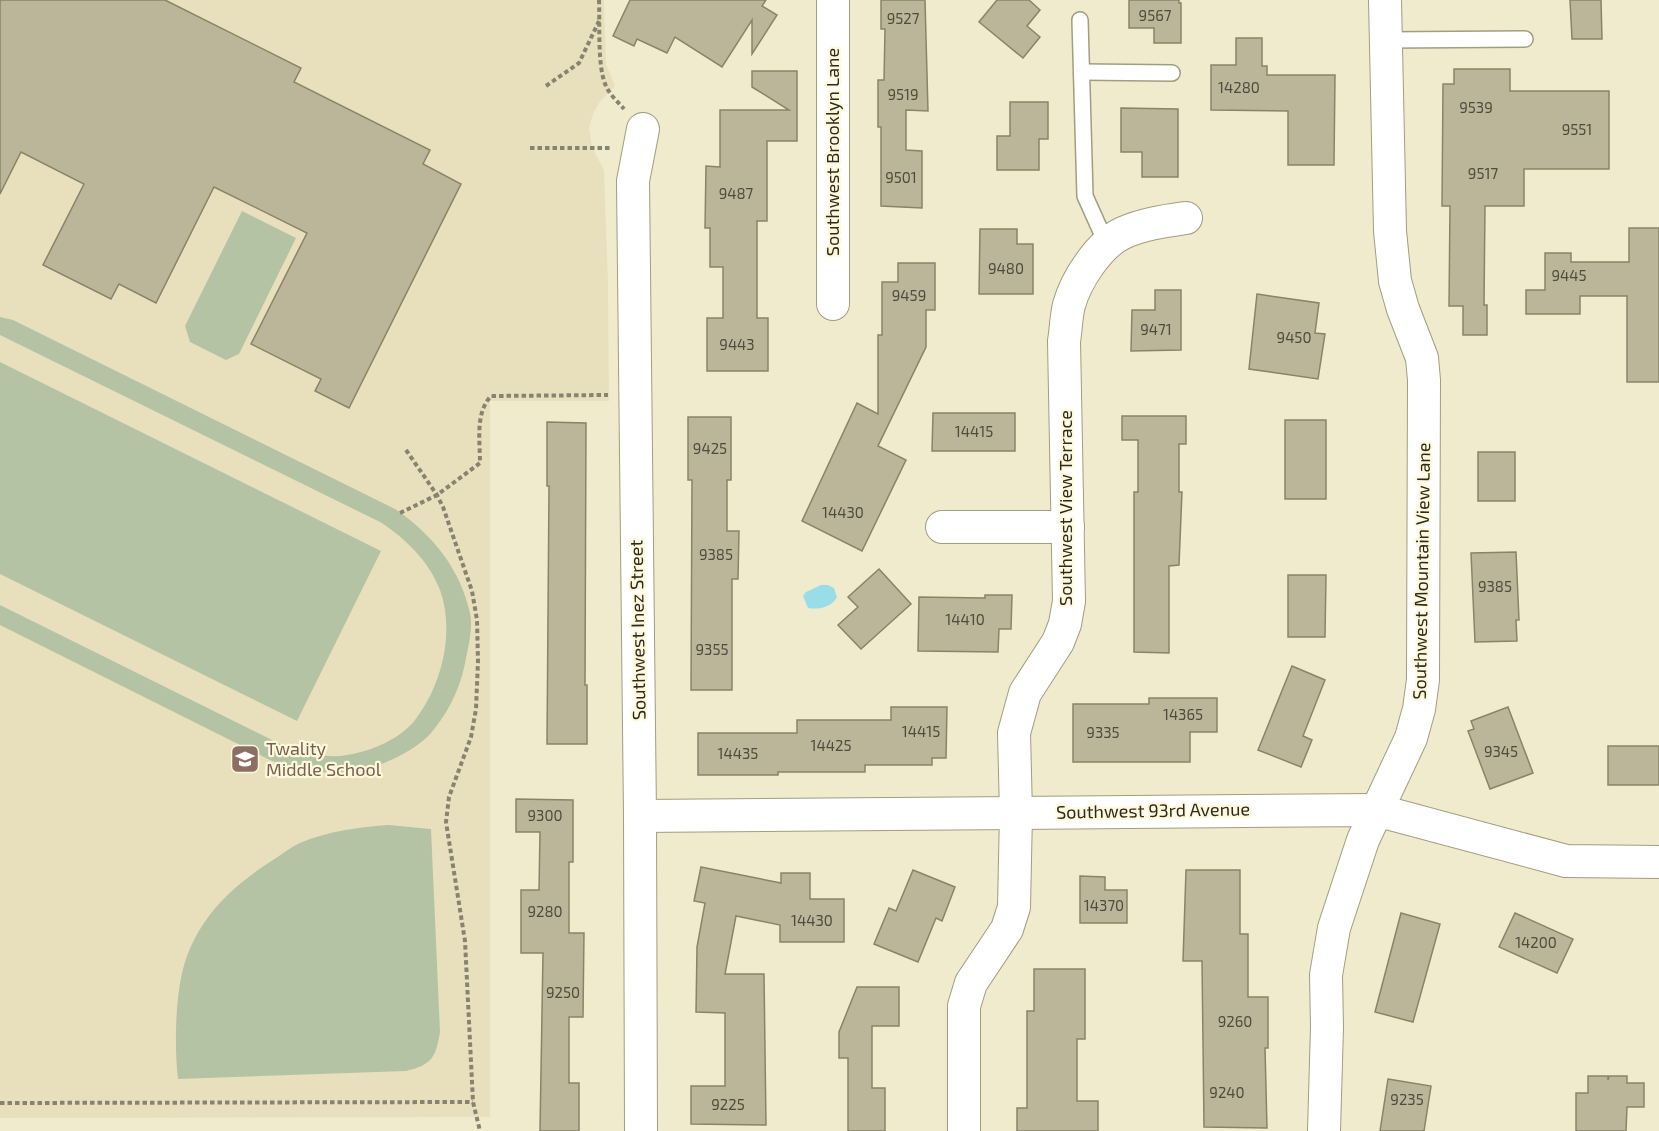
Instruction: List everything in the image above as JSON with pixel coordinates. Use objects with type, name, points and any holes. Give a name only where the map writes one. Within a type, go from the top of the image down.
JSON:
[{"type":"street","name":"Southwest Brooklyn Lane","points":[[834,0],[834,304]]},
{"type":"street","name":"Southwest Mountain View Lane","points":[[1324,1131],[1326,975],[1334,928],[1363,840],[1411,738],[1419,709],[1424,669],[1424,380],[1422,358],[1395,281],[1390,231],[1385,0]]},
{"type":"street","name":"Southwest Inez Street","points":[[641,1131],[633,181],[643,129]]},
{"type":"street","name":"Southwest View Terrace","points":[[964,1131],[964,1006],[971,983],[1007,929],[1014,907],[1017,813],[1014,733],[1025,693],[1058,642],[1065,624],[1069,601],[1064,341],[1068,306],[1090,261],[1121,233],[1167,220],[1186,218]]},
{"type":"street","points":[[942,527],[1068,527]]},
{"type":"street","name":"Southwest 93rd Avenue","points":[[640,816],[1376,810],[1566,861],[1659,862]]},
{"type":"lane","points":[[1080,20],[1085,196],[1107,245]]},
{"type":"lane","points":[[1386,40],[1526,39]]},
{"type":"lane","points":[[1082,72],[1172,73]]},
{"type":"path","points":[[598,0],[605,84],[609,93],[643,129]]},
{"type":"path","points":[[546,86],[579,63],[600,20]]},
{"type":"path","points":[[530,148],[584,148]]},
{"type":"path","points":[[400,513],[437,495],[480,463],[483,404],[490,396],[636,395]]},
{"type":"path","points":[[406,450],[437,495],[460,553],[472,591],[477,620],[476,709],[471,737],[449,797],[446,822],[465,941],[473,1102],[480,1131]]},
{"type":"path","points":[[0,1103],[473,1102]]},
{"type":"shaded area","name":"Twality Middle School","points":[[0,0],[604,0],[606,64],[615,86],[599,103],[589,128],[592,147],[604,170],[609,401],[490,401],[490,1117],[0,1118]]},
{"type":"green space","points":[[242,211],[296,238],[239,354],[226,360],[190,342],[185,326]]},
{"type":"green space","points":[[0,317],[13,320],[395,509],[421,529],[443,553],[452,567],[465,597],[471,624],[459,686],[451,704],[428,736],[408,752],[371,768],[328,773],[291,766],[272,761],[0,625],[0,605],[284,746],[331,756],[356,753],[384,744],[415,720],[439,675],[446,640],[444,606],[440,590],[430,569],[407,543],[389,528],[0,335]]},
{"type":"green space","points":[[0,362],[381,551],[297,721],[0,574]]},
{"type":"green space","points":[[389,825],[431,829],[440,1032],[437,1048],[431,1059],[422,1066],[406,1071],[178,1079],[176,1034],[180,984],[187,956],[211,913],[246,879],[297,845],[311,839],[355,828]]},
{"type":"water","points":[[821,585],[834,588],[837,597],[825,607],[808,608],[803,596],[806,592]]},
{"type":"building","points":[[0,0],[165,0],[301,68],[294,82],[430,150],[423,164],[461,184],[349,408],[315,391],[321,379],[251,344],[307,233],[214,187],[156,303],[119,284],[111,299],[43,265],[84,184],[21,152],[0,194]]},
{"type":"building","points":[[630,0],[766,0],[762,6],[777,15],[752,54],[752,20],[722,67],[675,37],[667,53],[637,39],[634,46],[613,36]]},
{"type":"building","points":[[881,0],[925,0],[928,111],[906,110],[906,150],[922,151],[922,208],[881,206],[881,127],[878,127],[878,80],[884,80],[885,29],[881,29]]},
{"type":"building","points":[[997,0],[1029,0],[1040,10],[1027,26],[1040,37],[1023,58],[979,22]]},
{"type":"building","points":[[1129,0],[1179,0],[1181,3],[1181,43],[1154,43],[1154,28],[1129,28]]},
{"type":"building","points":[[1570,0],[1601,0],[1602,39],[1572,39]]},
{"type":"building","points":[[1236,38],[1262,38],[1262,66],[1267,66],[1267,75],[1335,75],[1334,165],[1288,165],[1288,111],[1211,110],[1211,65],[1236,65]]},
{"type":"building","points":[[1454,69],[1510,69],[1510,91],[1609,91],[1609,169],[1524,169],[1524,206],[1485,206],[1484,305],[1487,305],[1487,335],[1463,335],[1463,306],[1449,306],[1450,206],[1442,206],[1443,84],[1454,84]]},
{"type":"building","points":[[752,71],[797,71],[797,141],[767,141],[767,221],[757,221],[757,318],[768,318],[768,371],[707,371],[707,318],[723,318],[723,267],[710,267],[710,228],[705,228],[706,166],[720,167],[720,110],[789,110],[752,87]]},
{"type":"building","points":[[1010,102],[1048,102],[1048,139],[1039,139],[1039,170],[997,170],[997,136],[1010,136]]},
{"type":"building","points":[[1121,108],[1178,109],[1178,177],[1142,177],[1142,152],[1121,152]]},
{"type":"building","points":[[1629,228],[1659,228],[1659,382],[1627,382],[1627,296],[1580,296],[1580,314],[1526,314],[1526,290],[1545,290],[1545,253],[1571,253],[1571,262],[1629,262]]},
{"type":"building","points":[[980,229],[1017,229],[1017,244],[1033,244],[1033,294],[979,294]]},
{"type":"building","points":[[898,263],[935,263],[935,310],[926,310],[926,347],[878,446],[906,460],[862,551],[802,521],[857,403],[878,414],[878,335],[882,335],[882,282],[898,282]]},
{"type":"building","points":[[1155,290],[1181,290],[1181,350],[1131,351],[1132,310],[1155,310]]},
{"type":"building","points":[[1257,294],[1319,303],[1315,333],[1325,334],[1318,379],[1249,369]]},
{"type":"building","points":[[933,413],[1015,413],[1015,451],[932,451]]},
{"type":"building","points":[[1122,416],[1186,416],[1186,444],[1179,444],[1179,492],[1182,492],[1179,565],[1169,566],[1169,653],[1134,652],[1134,492],[1138,492],[1138,440],[1122,440]]},
{"type":"building","points":[[688,417],[731,417],[731,480],[727,480],[727,531],[739,531],[738,579],[732,579],[732,690],[691,690],[692,480],[688,480]]},
{"type":"building","points":[[1285,420],[1326,420],[1326,499],[1285,499]]},
{"type":"building","points":[[547,422],[586,423],[585,685],[587,685],[587,744],[547,744],[549,486],[547,486]]},
{"type":"building","points":[[1478,452],[1515,452],[1515,501],[1478,501]]},
{"type":"building","points":[[1516,552],[1519,620],[1516,620],[1517,641],[1475,642],[1471,553]]},
{"type":"building","points":[[879,569],[911,604],[861,649],[838,625],[858,607],[848,597]]},
{"type":"building","points":[[1288,575],[1326,575],[1325,637],[1288,637]]},
{"type":"building","points":[[985,595],[1012,595],[1011,629],[999,629],[998,652],[918,651],[919,597],[985,598]]},
{"type":"building","points":[[1292,666],[1325,680],[1303,736],[1312,740],[1301,767],[1258,750]]},
{"type":"building","points":[[1149,698],[1217,698],[1217,732],[1190,732],[1190,762],[1073,762],[1073,704],[1149,704]]},
{"type":"building","points":[[891,707],[947,707],[946,758],[932,758],[932,765],[865,765],[865,772],[698,775],[698,733],[797,733],[797,720],[891,720]]},
{"type":"building","points":[[1508,707],[1533,773],[1490,789],[1468,731],[1474,729],[1471,721]]},
{"type":"building","points":[[1608,746],[1659,746],[1659,785],[1608,785]]},
{"type":"building","points":[[516,799],[573,800],[573,862],[569,862],[569,933],[584,933],[583,1017],[569,1017],[569,1083],[579,1083],[579,1131],[540,1131],[543,953],[521,953],[521,890],[539,890],[540,832],[516,832]]},
{"type":"building","points":[[701,867],[781,883],[781,873],[810,873],[810,899],[844,899],[844,942],[780,942],[780,925],[736,916],[725,974],[764,974],[766,1125],[691,1124],[691,1086],[725,1086],[725,1013],[696,1012],[697,947],[705,903],[694,901]]},
{"type":"building","points":[[913,870],[955,887],[942,921],[936,918],[918,962],[874,944],[889,908],[896,911]]},
{"type":"building","points":[[1186,870],[1240,870],[1240,934],[1248,934],[1248,997],[1268,997],[1268,1048],[1265,1048],[1267,1128],[1204,1127],[1202,961],[1183,961]]},
{"type":"building","points":[[1080,876],[1105,877],[1105,890],[1127,890],[1127,923],[1080,923]]},
{"type":"building","points":[[1401,913],[1440,924],[1413,1022],[1375,1012]]},
{"type":"building","points":[[1515,913],[1573,939],[1557,973],[1499,947]]},
{"type":"building","points":[[1034,969],[1085,969],[1085,1039],[1077,1039],[1077,1101],[1098,1101],[1098,1131],[1017,1131],[1017,1108],[1027,1108],[1027,1011],[1034,1011]]},
{"type":"building","points":[[857,987],[899,987],[899,1026],[872,1026],[872,1088],[885,1088],[885,1131],[848,1131],[848,1058],[839,1058],[839,1032]]},
{"type":"building","points":[[1588,1076],[1608,1076],[1608,1080],[1609,1076],[1627,1076],[1627,1083],[1644,1083],[1644,1107],[1627,1107],[1626,1131],[1576,1131],[1576,1093],[1588,1093]]},
{"type":"building","points":[[1388,1079],[1431,1086],[1424,1131],[1380,1131]]},
{"type":"place","name":"Twality Middle School","points":[[245,759]]}]
